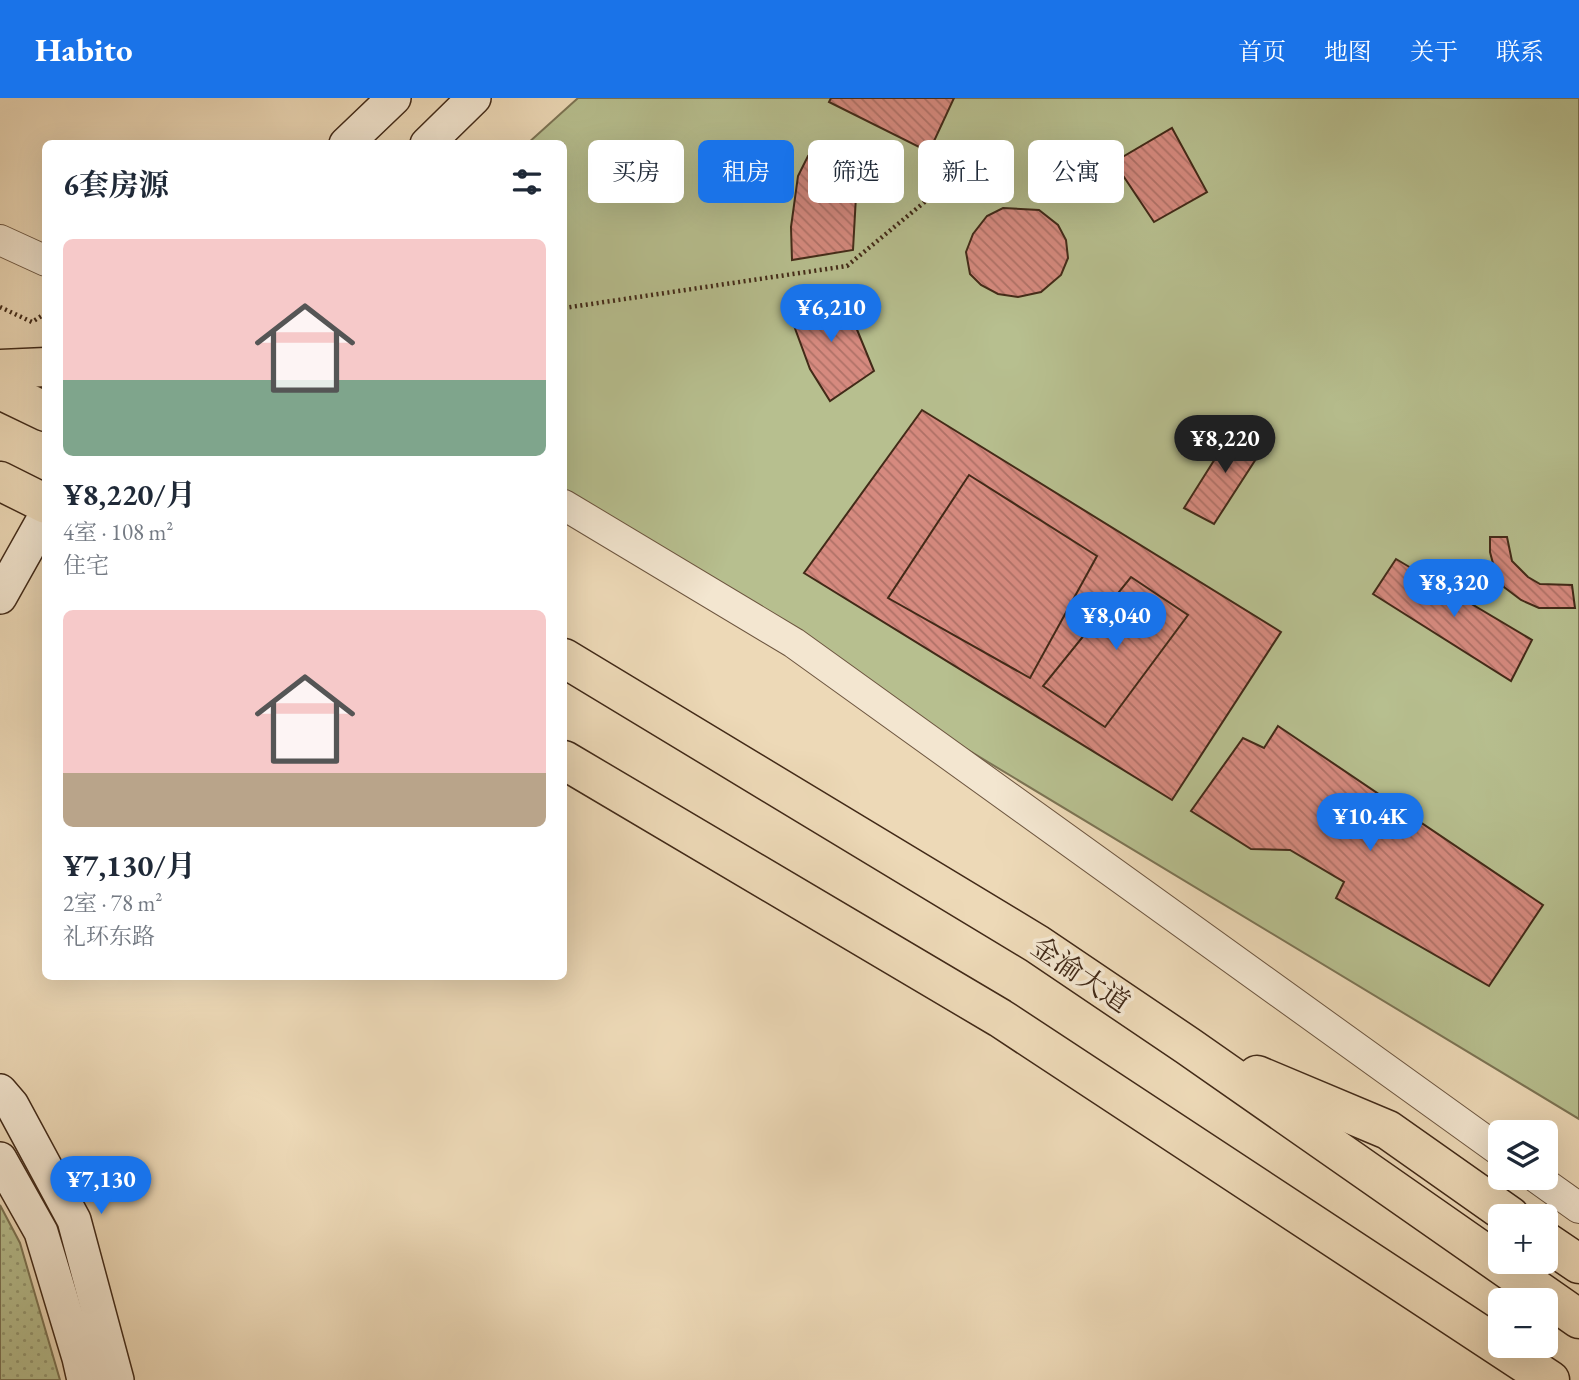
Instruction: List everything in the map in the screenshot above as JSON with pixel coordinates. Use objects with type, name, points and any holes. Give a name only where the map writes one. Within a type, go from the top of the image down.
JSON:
[{"type":"highway","points":[[0,369],[42,367]]},
{"type":"highway","points":[[0,390],[42,410]]},
{"type":"highway","points":[[0,481],[42,502]]},
{"type":"highway","name":"金渝大道","points":[[567,660],[1037,944],[1579,1319]]},
{"type":"highway","points":[[567,762],[1000,1018],[1550,1380]]},
{"type":"highway","points":[[1188,1046],[1388,1130],[1493,1204]]},
{"type":"highway","points":[[1558,1250],[1579,1264]]},
{"type":"main road","points":[[359,122],[394,98]]},
{"type":"main road","points":[[431,140],[474,98]]},
{"type":"main road","points":[[0,597],[42,522]]},
{"type":"main road","points":[[0,1091],[12,1105],[74,1220],[117,1380]]},
{"type":"main road","points":[[0,1159],[41,1232],[79,1357],[83,1380]]},
{"type":"street","points":[[0,240],[42,259]]},
{"type":"street","points":[[567,507],[794,643],[1488,1142]]},
{"type":"street","points":[[1554,1190],[1579,1208]]},
{"type":"path","points":[[567,308],[847,266],[923,203]]},
{"type":"path","points":[[0,307],[32,322],[42,316]]},
{"type":"green space","points":[[578,98],[1579,98],[1579,1119],[567,508],[567,140],[531,140]]},
{"type":"green space","points":[[0,1205],[20,1243],[60,1380],[0,1380]]},
{"type":"building","points":[[831,98],[954,98],[935,140],[918,140],[918,146],[829,102]]},
{"type":"building","points":[[1172,128],[1207,192],[1154,222],[1124,177],[1124,156]]},
{"type":"building","points":[[808,156],[808,203],[856,203],[853,250],[792,260],[791,227],[798,176]]},
{"type":"building","points":[[1003,208],[1039,210],[1058,225],[1066,240],[1068,258],[1061,275],[1041,292],[1018,297],[998,294],[981,285],[970,274],[966,252],[973,234],[987,216]]},
{"type":"building","points":[[844,298],[874,371],[830,401],[810,369],[793,323],[788,300]]},
{"type":"building","points":[[922,410],[1281,632],[1172,800],[804,573]]},
{"type":"building","points":[[1237,424],[1265,445],[1214,524],[1184,508]]},
{"type":"building","points":[[969,475],[1097,556],[1030,678],[888,598]]},
{"type":"building","points":[[1490,537],[1507,537],[1512,561],[1528,577],[1540,584],[1572,585],[1575,608],[1539,608],[1521,600],[1504,587],[1495,571],[1490,552]]},
{"type":"building","points":[[1396,559],[1532,640],[1511,681],[1373,594]]},
{"type":"building","points":[[1131,577],[1188,615],[1105,727],[1043,686]]},
{"type":"building","points":[[1278,726],[1543,905],[1489,986],[1336,898],[1344,882],[1290,850],[1251,849],[1191,811],[1243,738],[1264,748]]}]
